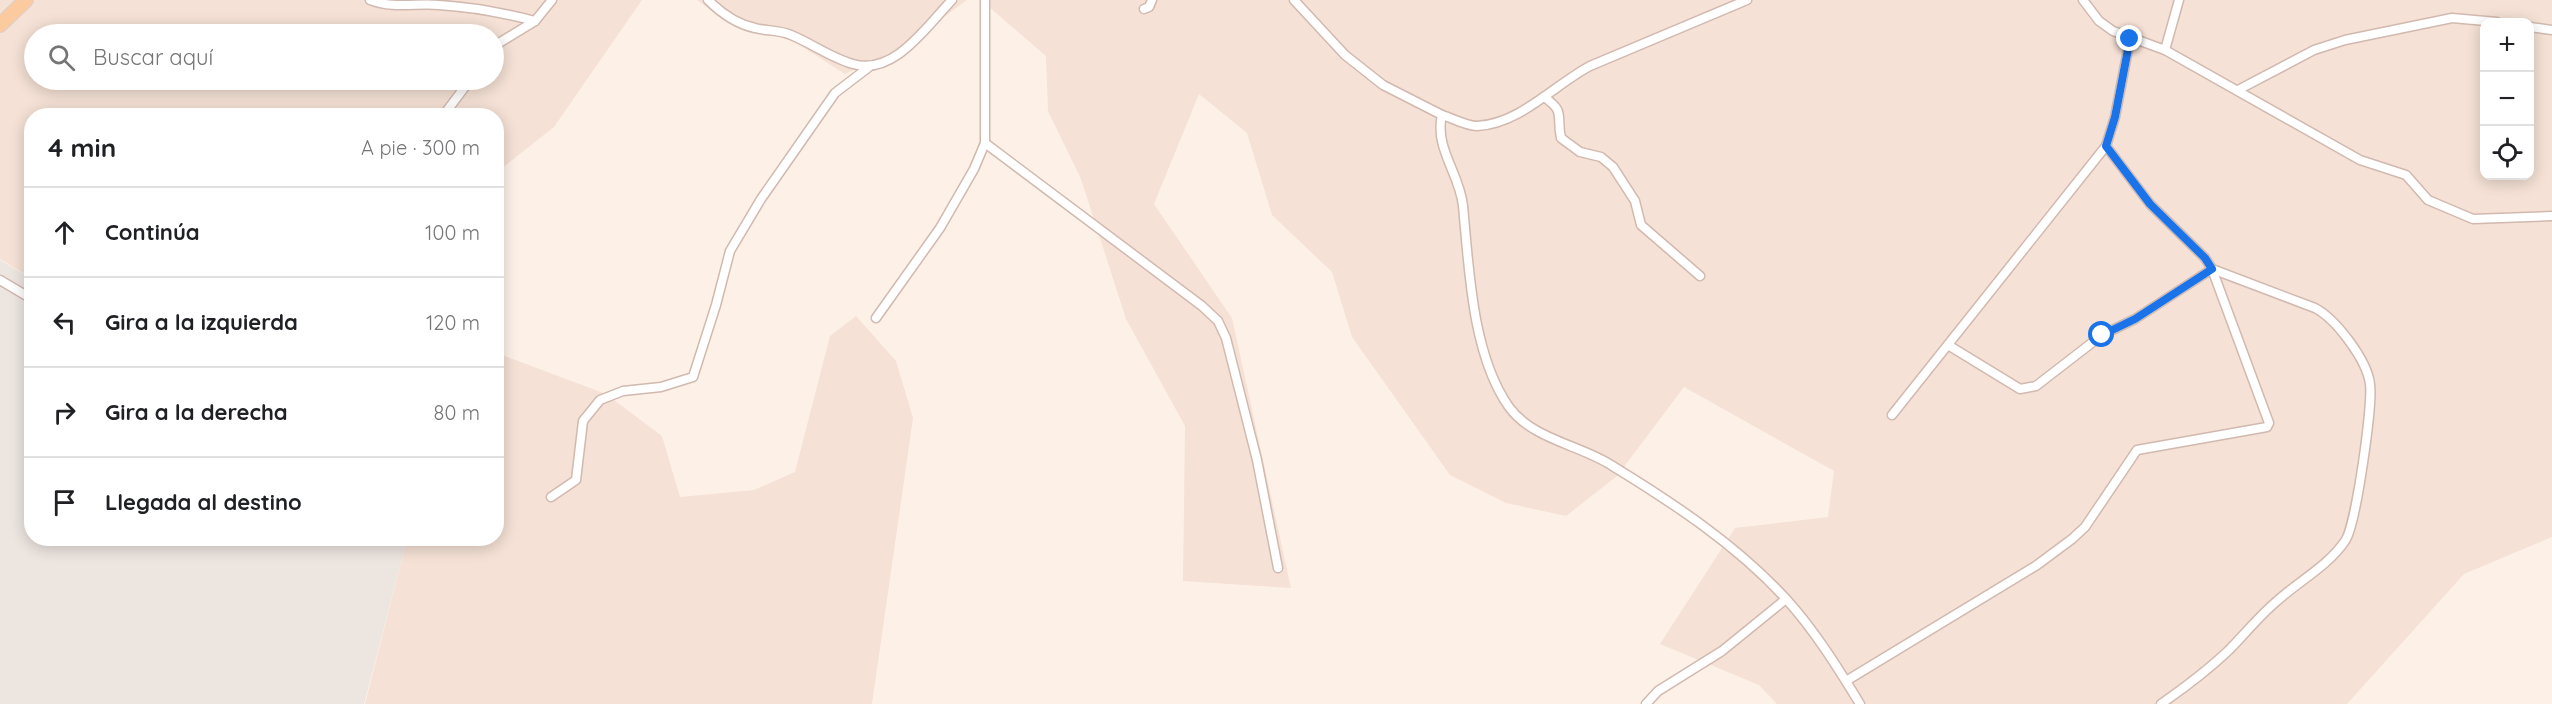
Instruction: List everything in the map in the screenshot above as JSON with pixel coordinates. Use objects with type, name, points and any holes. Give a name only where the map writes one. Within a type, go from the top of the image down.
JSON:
[{"type":"main road","points":[[0,25],[26,0]]},
{"type":"street","points":[[370,0],[396,6],[437,5],[484,10],[536,21]]},
{"type":"street","points":[[504,40],[536,21],[552,0]]},
{"type":"street","points":[[708,0],[732,19],[753,28],[791,35],[808,45],[854,64],[869,67]]},
{"type":"street","points":[[551,497],[576,480],[583,421],[600,400],[623,391],[662,387],[693,377],[730,251],[761,199],[835,93],[869,67],[881,64],[906,48],[952,0]]},
{"type":"street","points":[[876,318],[940,228],[974,169],[985,143],[985,0]]},
{"type":"street","points":[[1144,9],[1149,7],[1152,0]]},
{"type":"street","points":[[1294,0],[1345,55],[1383,85],[1442,115],[1475,126],[1500,121],[1544,97],[1571,76],[1590,66],[1747,0]]},
{"type":"street","points":[[2083,0],[2099,21],[2113,31],[2165,50],[2238,90],[2309,134],[2360,160],[2406,175],[2428,200],[2473,219],[2552,216]]},
{"type":"street","points":[[2165,50],[2179,0]]},
{"type":"street","points":[[2238,90],[2314,50],[2344,40],[2452,18],[2480,20]]},
{"type":"street","points":[[2534,28],[2552,30]]},
{"type":"street","points":[[1892,415],[2106,146],[2115,117],[2130,39]]},
{"type":"street","points":[[448,108],[462,90]]},
{"type":"street","points":[[1544,97],[1557,106],[1560,112],[1561,138],[1580,152],[1601,157],[1613,167],[1635,201],[1641,225],[1700,276]]},
{"type":"street","points":[[1442,115],[1438,129],[1463,203],[1465,247],[1477,316],[1488,361],[1510,409],[1535,430],[1599,457],[1685,511],[1786,599],[1813,632],[1860,704]]},
{"type":"street","points":[[985,143],[1218,321],[1234,364],[1257,460],[1278,568]]},
{"type":"street","points":[[1846,681],[2037,565],[2072,539],[2085,527],[2137,450],[2267,427],[2269,423],[2212,269],[2205,258],[2150,204],[2106,146]]},
{"type":"street","points":[[1948,345],[2020,389],[2036,386],[2102,335],[2135,319],[2212,269]]},
{"type":"street","points":[[2161,704],[2229,650],[2254,620],[2292,587],[2317,570],[2345,542],[2350,534],[2363,465],[2370,384],[2341,329],[2328,315],[2315,308],[2212,269]]},
{"type":"street","points":[[0,280],[24,294]]},
{"type":"street","points":[[1646,704],[1658,691],[1722,651],[1786,599]]},
{"type":"shaded area","points":[[0,0],[642,0],[554,127],[504,166],[504,108],[24,108],[24,274],[0,259]]},
{"type":"shaded area","points":[[697,0],[967,0],[903,47],[845,74],[790,39],[724,20]]},
{"type":"shaded area","points":[[981,0],[2552,0],[2552,537],[2464,574],[2347,704],[1777,704],[1759,685],[1660,644],[1735,528],[1828,517],[1834,471],[1684,387],[1617,476],[1566,516],[1506,503],[1450,475],[1352,337],[1332,272],[1272,215],[1247,133],[1199,94],[1154,204],[1232,318],[1291,588],[1183,581],[1185,426],[1126,319],[1081,179],[1048,111],[1046,56]]},
{"type":"shaded area","points":[[0,260],[24,275],[24,546],[405,546],[364,704],[0,704]]},
{"type":"shaded area","points":[[856,316],[896,361],[913,418],[872,704],[365,704],[405,546],[504,546],[504,356],[606,394],[662,436],[680,497],[754,490],[795,472],[830,336]]},
{"type":"route","points":[[2102,335],[2135,319],[2193,284],[2212,269],[2205,258],[2150,204],[2106,146],[2115,117],[2130,39]]}]
